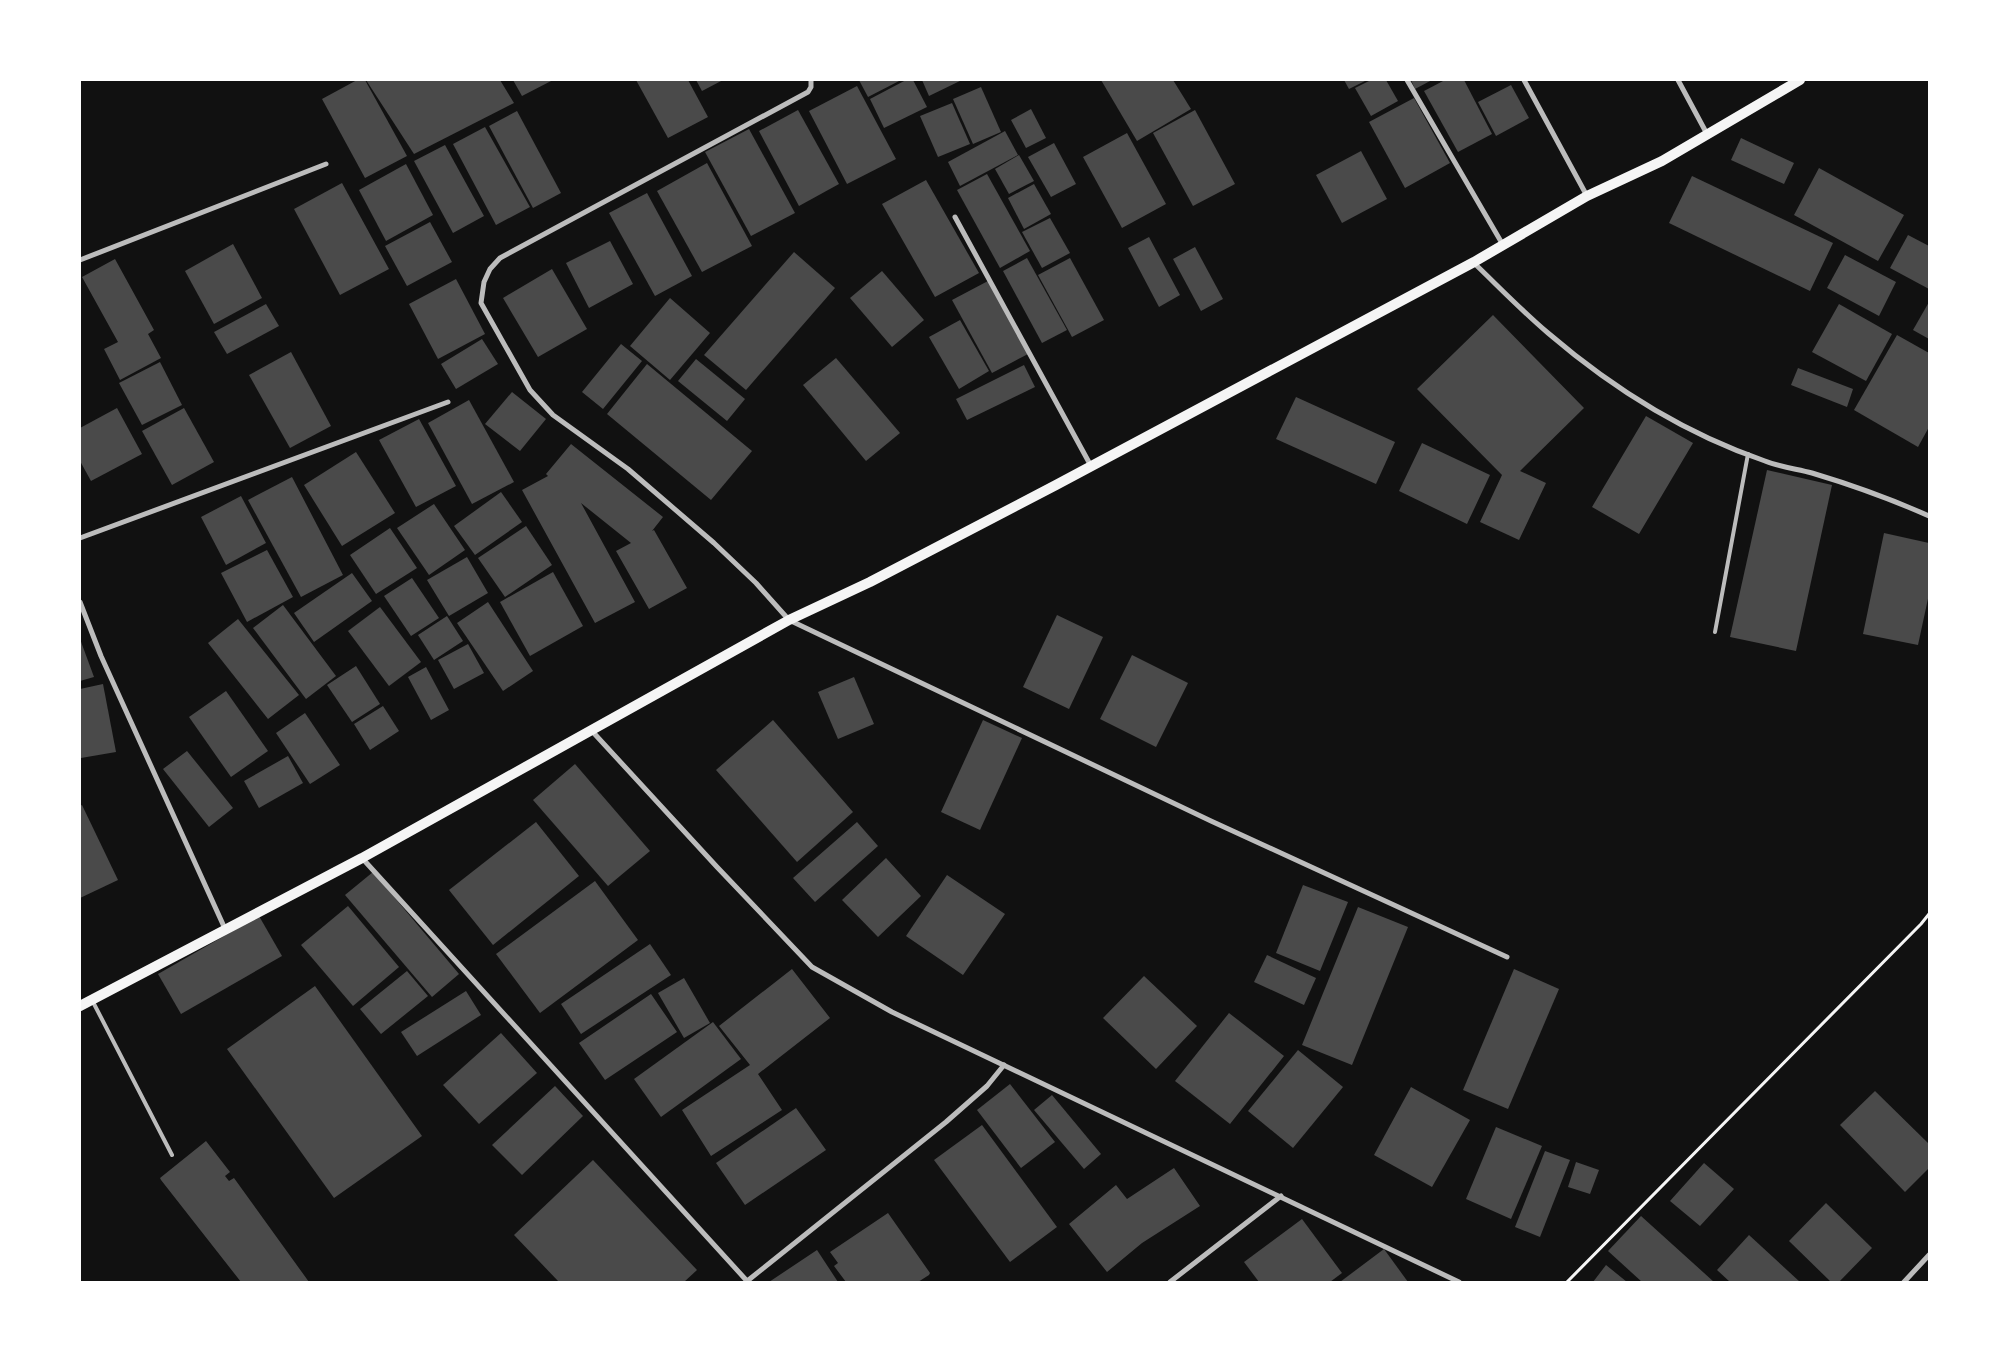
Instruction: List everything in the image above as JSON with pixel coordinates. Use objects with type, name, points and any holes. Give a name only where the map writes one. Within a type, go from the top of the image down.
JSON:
[{"type":"main road","points":[[80,1006],[362,858],[788,620],[870,582],[1091,466],[1474,262],[1587,196],[1662,161],[1800,80]]},
{"type":"street","points":[[811,80],[811,87],[808,92],[500,258],[490,269],[484,282],[481,303],[530,390],[553,415],[628,469],[714,543],[756,583],[788,620],[1211,821],[1507,957]]},
{"type":"street","points":[[1407,80],[1503,245]]},
{"type":"street","points":[[1524,80],[1587,196]]},
{"type":"street","points":[[1678,80],[1707,134]]},
{"type":"street","points":[[80,260],[326,164]]},
{"type":"street","points":[[955,217],[1091,466]]},
{"type":"street","points":[[1474,262],[1547,333],[1604,378],[1671,419],[1765,462],[1811,473],[1887,498],[1929,516]]},
{"type":"street","points":[[80,538],[448,402]]},
{"type":"street","points":[[80,602],[101,656],[226,931]]},
{"type":"street","points":[[591,730],[717,867],[812,966],[892,1012],[1460,1282]]},
{"type":"street","points":[[362,858],[746,1281],[946,1122],[987,1086],[1004,1065]]},
{"type":"street","points":[[1170,1282],[1280,1196]]},
{"type":"street","points":[[1904,1282],[1929,1255]]},
{"type":"lane","points":[[1715,632],[1748,454]]},
{"type":"lane","points":[[92,1000],[172,1155]]},
{"type":"path","points":[[1567,1282],[1929,914]]},
{"type":"building","points":[[357,80],[365,80],[407,156],[365,178],[322,99]]},
{"type":"building","points":[[366,80],[500,80],[514,103],[414,154]]},
{"type":"building","points":[[513,80],[553,80],[522,96]]},
{"type":"building","points":[[636,80],[688,80],[708,117],[668,138]]},
{"type":"building","points":[[696,80],[723,80],[702,91]]},
{"type":"building","points":[[859,80],[901,80],[868,97]]},
{"type":"building","points":[[906,80],[913,80],[927,107],[884,128],[870,99]]},
{"type":"building","points":[[922,80],[962,80],[929,96]]},
{"type":"building","points":[[1101,80],[1173,80],[1191,109],[1137,141]]},
{"type":"building","points":[[1344,80],[1367,80],[1349,89]]},
{"type":"building","points":[[1371,80],[1386,80],[1398,101],[1371,116],[1355,88]]},
{"type":"building","points":[[1411,80],[1432,80],[1415,89]]},
{"type":"building","points":[[1445,80],[1464,80],[1492,134],[1458,152],[1424,91]]},
{"type":"building","points":[[1511,85],[1529,118],[1496,136],[1478,102]]},
{"type":"building","points":[[857,86],[896,159],[847,184],[809,111]]},
{"type":"building","points":[[981,87],[1001,132],[973,144],[953,99]]},
{"type":"building","points":[[1414,98],[1450,163],[1405,188],[1369,122]]},
{"type":"building","points":[[952,103],[970,144],[938,157],[920,116]]},
{"type":"building","points":[[1031,109],[1046,138],[1026,148],[1011,120]]},
{"type":"building","points":[[798,110],[839,184],[799,206],[759,131]]},
{"type":"building","points":[[1195,110],[1235,184],[1193,206],[1153,133]]},
{"type":"building","points":[[517,111],[561,193],[533,208],[489,126]]},
{"type":"building","points":[[485,127],[530,207],[496,225],[453,144]]},
{"type":"building","points":[[749,129],[795,213],[751,236],[705,152]]},
{"type":"building","points":[[1005,131],[1018,155],[960,186],[948,162]]},
{"type":"building","points":[[1127,133],[1166,204],[1122,228],[1083,157]]},
{"type":"building","points":[[1741,138],[1794,163],[1784,184],[1731,160]]},
{"type":"building","points":[[1054,143],[1076,184],[1051,197],[1028,157]]},
{"type":"building","points":[[445,145],[484,216],[453,233],[414,161]]},
{"type":"building","points":[[1361,151],[1387,199],[1342,223],[1316,175]]},
{"type":"building","points":[[1019,155],[1034,181],[1009,194],[995,169]]},
{"type":"building","points":[[707,163],[752,246],[702,272],[657,191]]},
{"type":"building","points":[[406,164],[433,215],[386,241],[359,190]]},
{"type":"building","points":[[1819,168],[1904,215],[1878,261],[1794,215]]},
{"type":"building","points":[[987,174],[1030,251],[1000,268],[957,190]]},
{"type":"building","points":[[1692,176],[1833,243],[1810,291],[1669,223]]},
{"type":"building","points":[[926,180],[979,273],[935,297],[882,204]]},
{"type":"building","points":[[342,183],[389,269],[340,295],[294,209]]},
{"type":"building","points":[[1034,184],[1051,214],[1024,229],[1008,198]]},
{"type":"building","points":[[647,193],[692,276],[655,296],[609,213]]},
{"type":"building","points":[[1050,218],[1070,253],[1042,268],[1022,232]]},
{"type":"building","points":[[430,222],[452,262],[407,286],[385,246]]},
{"type":"building","points":[[1908,235],[1929,246],[1929,289],[1890,268]]},
{"type":"building","points":[[1149,237],[1180,295],[1159,307],[1128,248]]},
{"type":"building","points":[[610,241],[633,284],[589,308],[566,263]]},
{"type":"building","points":[[233,244],[262,298],[214,324],[185,271]]},
{"type":"building","points":[[1195,247],[1223,299],[1201,311],[1173,259]]},
{"type":"building","points":[[794,252],[835,288],[746,390],[704,355]]},
{"type":"building","points":[[1845,255],[1896,282],[1879,316],[1827,288]]},
{"type":"building","points":[[1027,258],[1067,330],[1042,343],[1003,271]]},
{"type":"building","points":[[1070,258],[1104,320],[1072,337],[1038,275]]},
{"type":"building","points":[[115,259],[154,330],[148,334],[161,358],[120,380],[104,349],[118,342],[82,277]]},
{"type":"building","points":[[552,269],[587,329],[538,357],[503,298]]},
{"type":"building","points":[[882,271],[924,320],[892,347],[850,298]]},
{"type":"building","points":[[456,279],[485,334],[438,359],[409,304]]},
{"type":"building","points":[[988,281],[1028,354],[992,373],[952,300]]},
{"type":"building","points":[[670,298],[710,333],[670,380],[630,346]]},
{"type":"building","points":[[1929,302],[1929,339],[1913,330]]},
{"type":"building","points":[[266,304],[279,326],[227,354],[214,332]]},
{"type":"building","points":[[1839,304],[1892,334],[1866,381],[1812,352]]},
{"type":"building","points":[[1493,315],[1584,408],[1520,471],[1546,483],[1519,540],[1480,522],[1502,475],[1417,389]]},
{"type":"building","points":[[960,320],[989,371],[959,389],[929,337]]},
{"type":"building","points":[[1897,335],[1929,353],[1929,427],[1918,447],[1854,410]]},
{"type":"building","points":[[482,339],[498,364],[456,389],[441,364]]},
{"type":"building","points":[[621,344],[642,361],[603,409],[582,392]]},
{"type":"building","points":[[291,352],[331,426],[290,448],[249,375]]},
{"type":"building","points":[[836,358],[900,433],[866,461],[803,385]]},
{"type":"building","points":[[696,359],[745,399],[727,421],[678,381]]},
{"type":"building","points":[[160,362],[182,405],[142,425],[119,383]]},
{"type":"building","points":[[647,364],[752,451],[711,500],[607,414]]},
{"type":"building","points":[[1024,365],[1035,387],[967,420],[956,399]]},
{"type":"building","points":[[1798,368],[1853,389],[1847,407],[1791,385]]},
{"type":"building","points":[[512,392],[546,419],[520,451],[485,424]]},
{"type":"building","points":[[1296,397],[1395,442],[1376,484],[1276,439]]},
{"type":"building","points":[[469,400],[514,482],[472,504],[428,423]]},
{"type":"building","points":[[117,408],[142,454],[91,481],[80,461],[80,428]]},
{"type":"building","points":[[184,408],[214,462],[172,485],[142,431]]},
{"type":"building","points":[[1646,416],[1693,443],[1639,534],[1592,507]]},
{"type":"building","points":[[419,419],[456,486],[416,507],[379,440]]},
{"type":"building","points":[[1422,443],[1490,475],[1467,524],[1399,491]]},
{"type":"building","points":[[571,444],[663,517],[652,531],[654,530],[687,588],[649,609],[616,551],[631,543],[581,503],[635,602],[595,623],[522,490],[548,476],[546,474]]},
{"type":"building","points":[[356,452],[395,513],[342,546],[304,485]]},
{"type":"building","points":[[1767,470],[1832,485],[1796,651],[1730,637]]},
{"type":"building","points":[[292,477],[343,575],[301,597],[248,500]]},
{"type":"building","points":[[501,492],[522,522],[475,555],[454,526]]},
{"type":"building","points":[[241,496],[266,543],[226,565],[201,517]]},
{"type":"building","points":[[434,504],[465,550],[429,575],[397,528]]},
{"type":"building","points":[[526,526],[552,565],[505,597],[478,558]]},
{"type":"building","points":[[390,528],[417,568],[376,594],[350,555]]},
{"type":"building","points":[[1884,533],[1929,543],[1929,594],[1918,645],[1863,634]]},
{"type":"building","points":[[267,550],[293,597],[247,622],[221,573]]},
{"type":"building","points":[[467,557],[488,593],[449,616],[427,580]]},
{"type":"building","points":[[553,572],[583,626],[530,656],[500,602]]},
{"type":"building","points":[[352,573],[372,601],[314,642],[294,613]]},
{"type":"building","points":[[412,578],[439,618],[411,636],[384,596]]},
{"type":"building","points":[[488,602],[533,671],[503,691],[457,623]]},
{"type":"building","points":[[283,605],[336,676],[306,699],[253,628]]},
{"type":"building","points":[[380,607],[421,662],[389,686],[348,631]]},
{"type":"building","points":[[1057,615],[1103,637],[1069,709],[1023,687]]},
{"type":"building","points":[[447,616],[463,641],[434,660],[418,635]]},
{"type":"building","points":[[238,619],[299,695],[268,719],[208,643]]},
{"type":"building","points":[[80,639],[94,677],[80,681]]},
{"type":"building","points":[[468,644],[484,673],[454,689],[438,660]]},
{"type":"building","points":[[1132,655],[1188,683],[1156,747],[1100,719]]},
{"type":"building","points":[[356,666],[380,704],[352,722],[327,685]]},
{"type":"building","points":[[426,667],[449,710],[431,720],[408,677]]},
{"type":"building","points":[[854,677],[874,724],[838,739],[818,692]]},
{"type":"building","points":[[103,684],[116,752],[81,758],[80,689]]},
{"type":"building","points":[[226,691],[268,751],[231,777],[189,717]]},
{"type":"building","points":[[383,706],[399,731],[370,750],[354,724]]},
{"type":"building","points":[[305,713],[340,765],[310,784],[276,733]]},
{"type":"building","points":[[773,720],[853,812],[797,862],[716,770]]},
{"type":"building","points":[[983,720],[1022,738],[980,830],[941,812]]},
{"type":"building","points":[[187,751],[233,808],[209,827],[163,769]]},
{"type":"building","points":[[288,756],[303,783],[259,808],[244,781]]},
{"type":"building","points":[[575,764],[650,851],[608,886],[533,800]]},
{"type":"building","points":[[82,805],[118,880],[80,898],[80,806]]},
{"type":"building","points":[[536,822],[579,876],[493,945],[449,890]]},
{"type":"building","points":[[857,822],[878,846],[815,902],[793,878]]},
{"type":"building","points":[[886,858],[921,896],[878,937],[842,900]]},
{"type":"building","points":[[373,872],[459,974],[432,997],[345,895]]},
{"type":"building","points":[[947,875],[1005,914],[963,975],[906,936]]},
{"type":"building","points":[[595,881],[638,940],[540,1013],[496,954]]},
{"type":"building","points":[[1303,885],[1348,902],[1320,971],[1276,953]]},
{"type":"building","points":[[348,906],[399,967],[353,1006],[301,945]]},
{"type":"building","points":[[1358,907],[1408,927],[1352,1065],[1302,1045]]},
{"type":"building","points":[[259,916],[282,956],[181,1014],[158,974]]},
{"type":"building","points":[[650,944],[671,975],[581,1034],[561,1004]]},
{"type":"building","points":[[1267,955],[1316,978],[1304,1005],[1254,982]]},
{"type":"building","points":[[792,969],[830,1018],[758,1074],[782,1110],[711,1156],[682,1110],[750,1065],[719,1026]]},
{"type":"building","points":[[1514,969],[1559,989],[1508,1109],[1463,1090]]},
{"type":"building","points":[[407,971],[428,996],[381,1034],[360,1009]]},
{"type":"building","points":[[1144,976],[1197,1026],[1156,1069],[1103,1018]]},
{"type":"building","points":[[684,978],[710,1023],[684,1038],[658,993]]},
{"type":"building","points":[[315,986],[422,1136],[334,1198],[227,1049]]},
{"type":"building","points":[[466,991],[481,1015],[417,1056],[401,1032]]},
{"type":"building","points":[[651,994],[677,1032],[605,1080],[579,1043]]},
{"type":"building","points":[[1229,1013],[1284,1056],[1230,1124],[1175,1081]]},
{"type":"building","points":[[713,1022],[741,1059],[661,1117],[634,1079]]},
{"type":"building","points":[[501,1033],[537,1073],[479,1124],[443,1085]]},
{"type":"building","points":[[1298,1050],[1343,1087],[1293,1148],[1248,1111]]},
{"type":"building","points":[[1010,1084],[1055,1142],[1021,1168],[977,1110]]},
{"type":"building","points":[[555,1086],[583,1116],[522,1175],[492,1145]]},
{"type":"building","points":[[1411,1087],[1470,1120],[1432,1187],[1374,1155]]},
{"type":"building","points":[[1875,1091],[1929,1144],[1929,1168],[1905,1192],[1840,1125]]},
{"type":"building","points":[[1052,1095],[1101,1154],[1084,1169],[1034,1110]]},
{"type":"building","points":[[796,1108],[826,1150],[745,1205],[716,1163]]},
{"type":"building","points":[[982,1125],[1057,1227],[1010,1262],[934,1160]]},
{"type":"building","points":[[1496,1127],[1542,1146],[1511,1219],[1466,1199]]},
{"type":"building","points":[[206,1141],[230,1172],[225,1176],[229,1181],[234,1178],[309,1282],[241,1282],[161,1180],[160,1178]]},
{"type":"building","points":[[1545,1151],[1570,1160],[1540,1237],[1515,1227]]},
{"type":"building","points":[[593,1160],[697,1270],[684,1282],[559,1282],[514,1235]]},
{"type":"building","points":[[1576,1162],[1599,1170],[1590,1194],[1568,1187]]},
{"type":"building","points":[[1704,1163],[1734,1189],[1700,1226],[1670,1201]]},
{"type":"building","points":[[1174,1168],[1200,1206],[1142,1243],[1107,1272],[1069,1224],[1116,1185],[1127,1199]]},
{"type":"building","points":[[1826,1203],[1872,1248],[1839,1282],[1831,1282],[1789,1241]]},
{"type":"building","points":[[888,1213],[930,1273],[929,1275],[918,1282],[846,1282],[834,1266],[838,1263],[830,1252]]},
{"type":"building","points":[[1641,1216],[1714,1282],[1642,1282],[1608,1251]]},
{"type":"building","points":[[1302,1219],[1342,1273],[1330,1282],[1259,1282],[1244,1262]]},
{"type":"building","points":[[1749,1235],[1800,1282],[1730,1282],[1717,1270]]},
{"type":"building","points":[[1384,1249],[1408,1282],[1340,1282]]},
{"type":"building","points":[[817,1250],[838,1282],[769,1282]]},
{"type":"building","points":[[1606,1265],[1627,1282],[1593,1282]]}]
